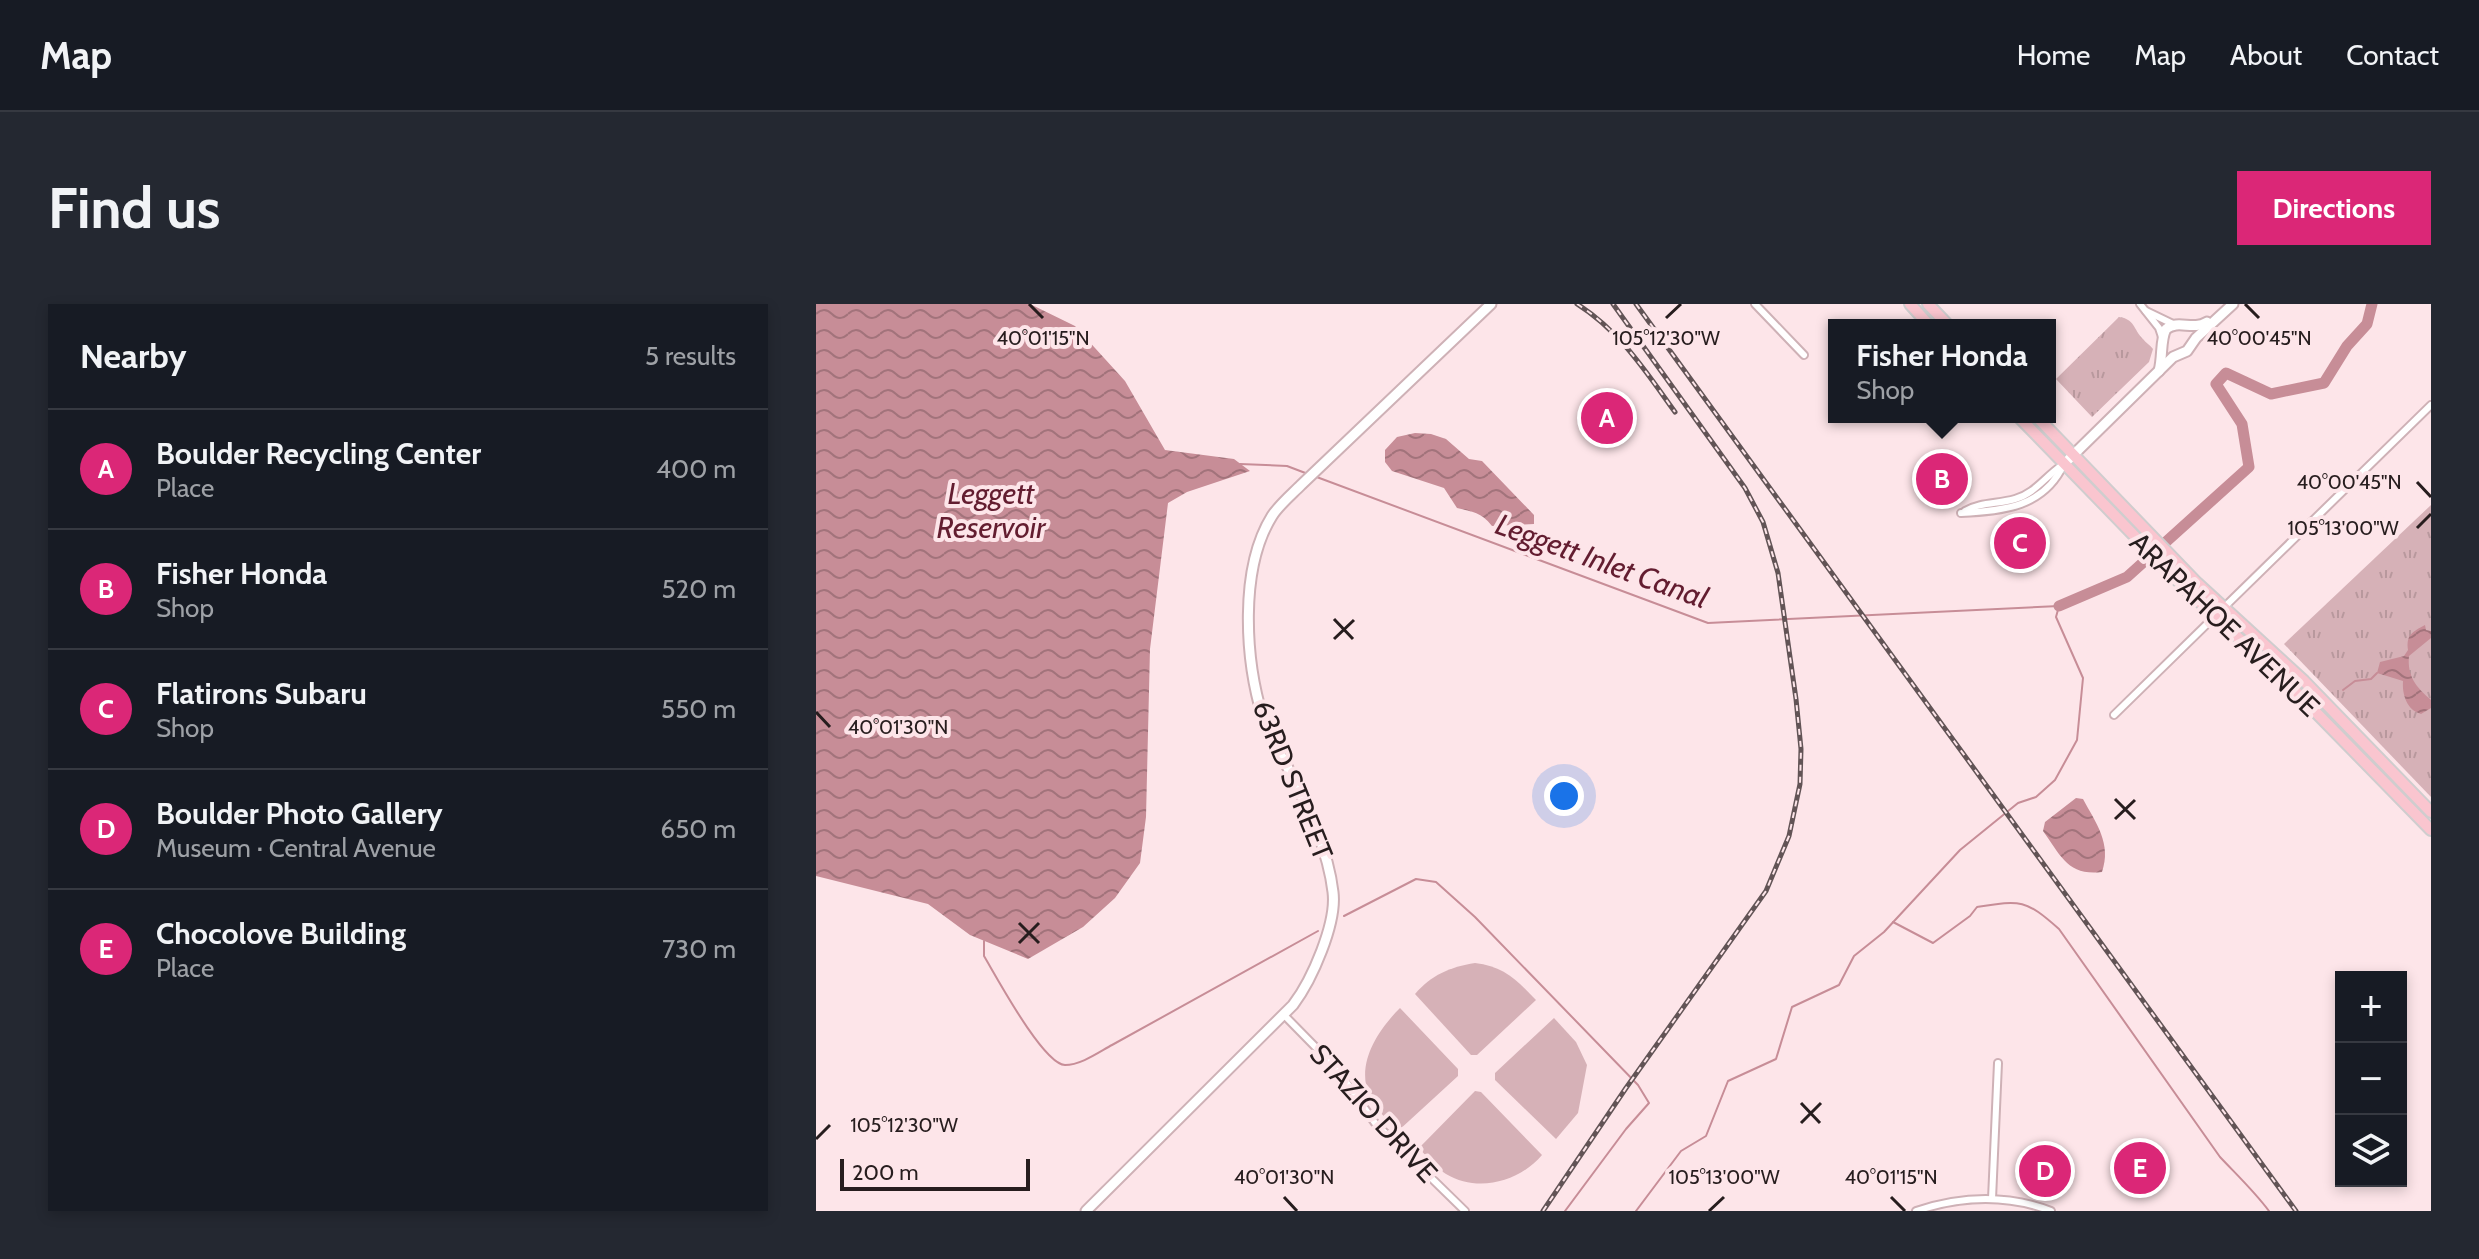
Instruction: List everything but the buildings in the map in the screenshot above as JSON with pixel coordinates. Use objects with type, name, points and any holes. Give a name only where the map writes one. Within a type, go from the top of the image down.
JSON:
[{"type":"main road","points":[[1910,304],[1924,319]]},
{"type":"main road","points":[[1928,304],[1942,319]]},
{"type":"main road","name":"ARAPAHOE AVENUE","points":[[2025,423],[2145,548],[2295,691],[2431,830]]},
{"type":"main road","name":"ARAPAHOE AVENUE","points":[[2043,423],[2175,560],[2311,688],[2431,812]]},
{"type":"street","name":"63RD STREET","points":[[1086,1211],[1284,1015],[1301,994],[1316,964],[1330,918],[1334,895],[1326,860],[1311,817],[1263,718],[1250,641],[1249,603],[1254,560],[1264,533],[1275,511],[1491,304]]},
{"type":"street","points":[[1755,304],[1804,355]]},
{"type":"street","points":[[2141,307],[2163,321],[2195,327],[2230,304]]},
{"type":"street","points":[[2141,307],[2159,328],[2169,352],[2177,354],[2187,351],[2230,304]]},
{"type":"street","points":[[2158,375],[2166,329],[2173,324]]},
{"type":"street","points":[[2184,325],[2191,332],[2192,342]]},
{"type":"street","points":[[2064,464],[2058,477],[2029,502],[2013,508],[1961,513],[1971,507],[2028,494],[2064,464],[2177,354]]},
{"type":"street","points":[[2114,715],[2431,405]]},
{"type":"street","name":"STAZIO DRIVE","points":[[1284,1015],[1337,1069],[1375,1123],[1465,1211]]},
{"type":"street","points":[[1992,1199],[1998,1063]]},
{"type":"street","points":[[1916,1211],[1962,1199],[2014,1201],[2051,1211]]},
{"type":"green space","points":[[2119,317],[2131,322],[2153,349],[2149,362],[2092,417],[2056,379]]},
{"type":"green space","points":[[2431,505],[2431,797],[2284,644]]},
{"type":"green space","points":[[1475,963],[1494,967],[1509,975],[1536,1000],[1477,1055],[1471,1055],[1415,994],[1442,973]]},
{"type":"green space","points":[[1400,1008],[1458,1069],[1458,1076],[1398,1131],[1369,1095],[1365,1071],[1377,1037]]},
{"type":"green space","points":[[1554,1018],[1576,1042],[1587,1065],[1578,1113],[1556,1139],[1495,1080],[1495,1073]]},
{"type":"green space","points":[[1475,1091],[1481,1092],[1542,1155],[1510,1178],[1484,1183],[1458,1180],[1439,1169],[1419,1148]]},
{"type":"water","name":"Leggett Reservoir","points":[[816,304],[1030,304],[1075,326],[1125,381],[1165,450],[1234,459],[1250,471],[1187,492],[1168,503],[1150,649],[1146,817],[1140,863],[1115,898],[1083,927],[1028,959],[970,935],[928,904],[816,876]]},
{"type":"water","points":[[1415,433],[1446,439],[1469,459],[1482,461],[1534,515],[1534,524],[1492,526],[1480,515],[1457,508],[1444,488],[1392,471],[1385,462],[1385,450],[1397,437]]},
{"type":"water","points":[[2425,625],[2426,630],[2431,631],[2431,638],[2409,656],[2409,669],[2414,681],[2431,700],[2431,708],[2421,714],[2406,701],[2403,681],[2377,673],[2380,662],[2404,656],[2411,634]]},
{"type":"water","points":[[2076,798],[2083,799],[2101,834],[2105,852],[2102,872],[2081,871],[2073,867],[2043,831],[2045,822]]},
{"type":"waterway","points":[[2059,606],[2127,577],[2249,467],[2242,424],[2216,384],[2226,373],[2271,394],[2324,383],[2347,346],[2367,324],[2372,304]]},
{"type":"waterway","name":"Leggett Inlet Canal","points":[[1240,464],[1287,466],[1308,474]]},
{"type":"waterway","points":[[1314,476],[1708,623],[2059,606],[2056,617],[2083,678],[2077,740],[2055,780],[2036,797],[2018,803],[1960,850],[1884,932],[1854,956],[1839,985],[1792,1007],[1776,1059],[1728,1081],[1706,1136],[1681,1151],[1636,1211]]},
{"type":"waterway","points":[[2343,690],[2355,681],[2371,679],[2377,673]]},
{"type":"waterway","points":[[1344,916],[1416,879],[1436,882],[1475,917],[1638,1085],[1649,1103],[1565,1211]]},
{"type":"waterway","points":[[1893,922],[1933,943],[1970,916],[1977,907],[2022,904],[2048,919],[2059,929],[2220,1157],[2269,1211]]},
{"type":"waterway","points":[[984,941],[984,956],[1021,1018],[1045,1050],[1065,1065],[1090,1058],[1318,931]]},
{"type":"railway","points":[[1577,304],[1619,339],[1675,412]]},
{"type":"railway","points":[[1543,1211],[1766,891],[1789,836],[1800,784],[1801,749],[1796,699],[1778,573],[1763,522],[1745,488],[1613,304]]},
{"type":"railway","points":[[1636,304],[2296,1211]]},
{"type":"place","name":"Boulder Recycling Center","points":[[1607,418]]},
{"type":"place","name":"Fisher Honda","points":[[1942,479]]},
{"type":"place","name":"Flatirons Subaru","points":[[2020,543]]},
{"type":"place","name":"Chocolove Building","points":[[2140,1168]]},
{"type":"place","name":"Boulder Photo Gallery","points":[[2045,1171]]}]
